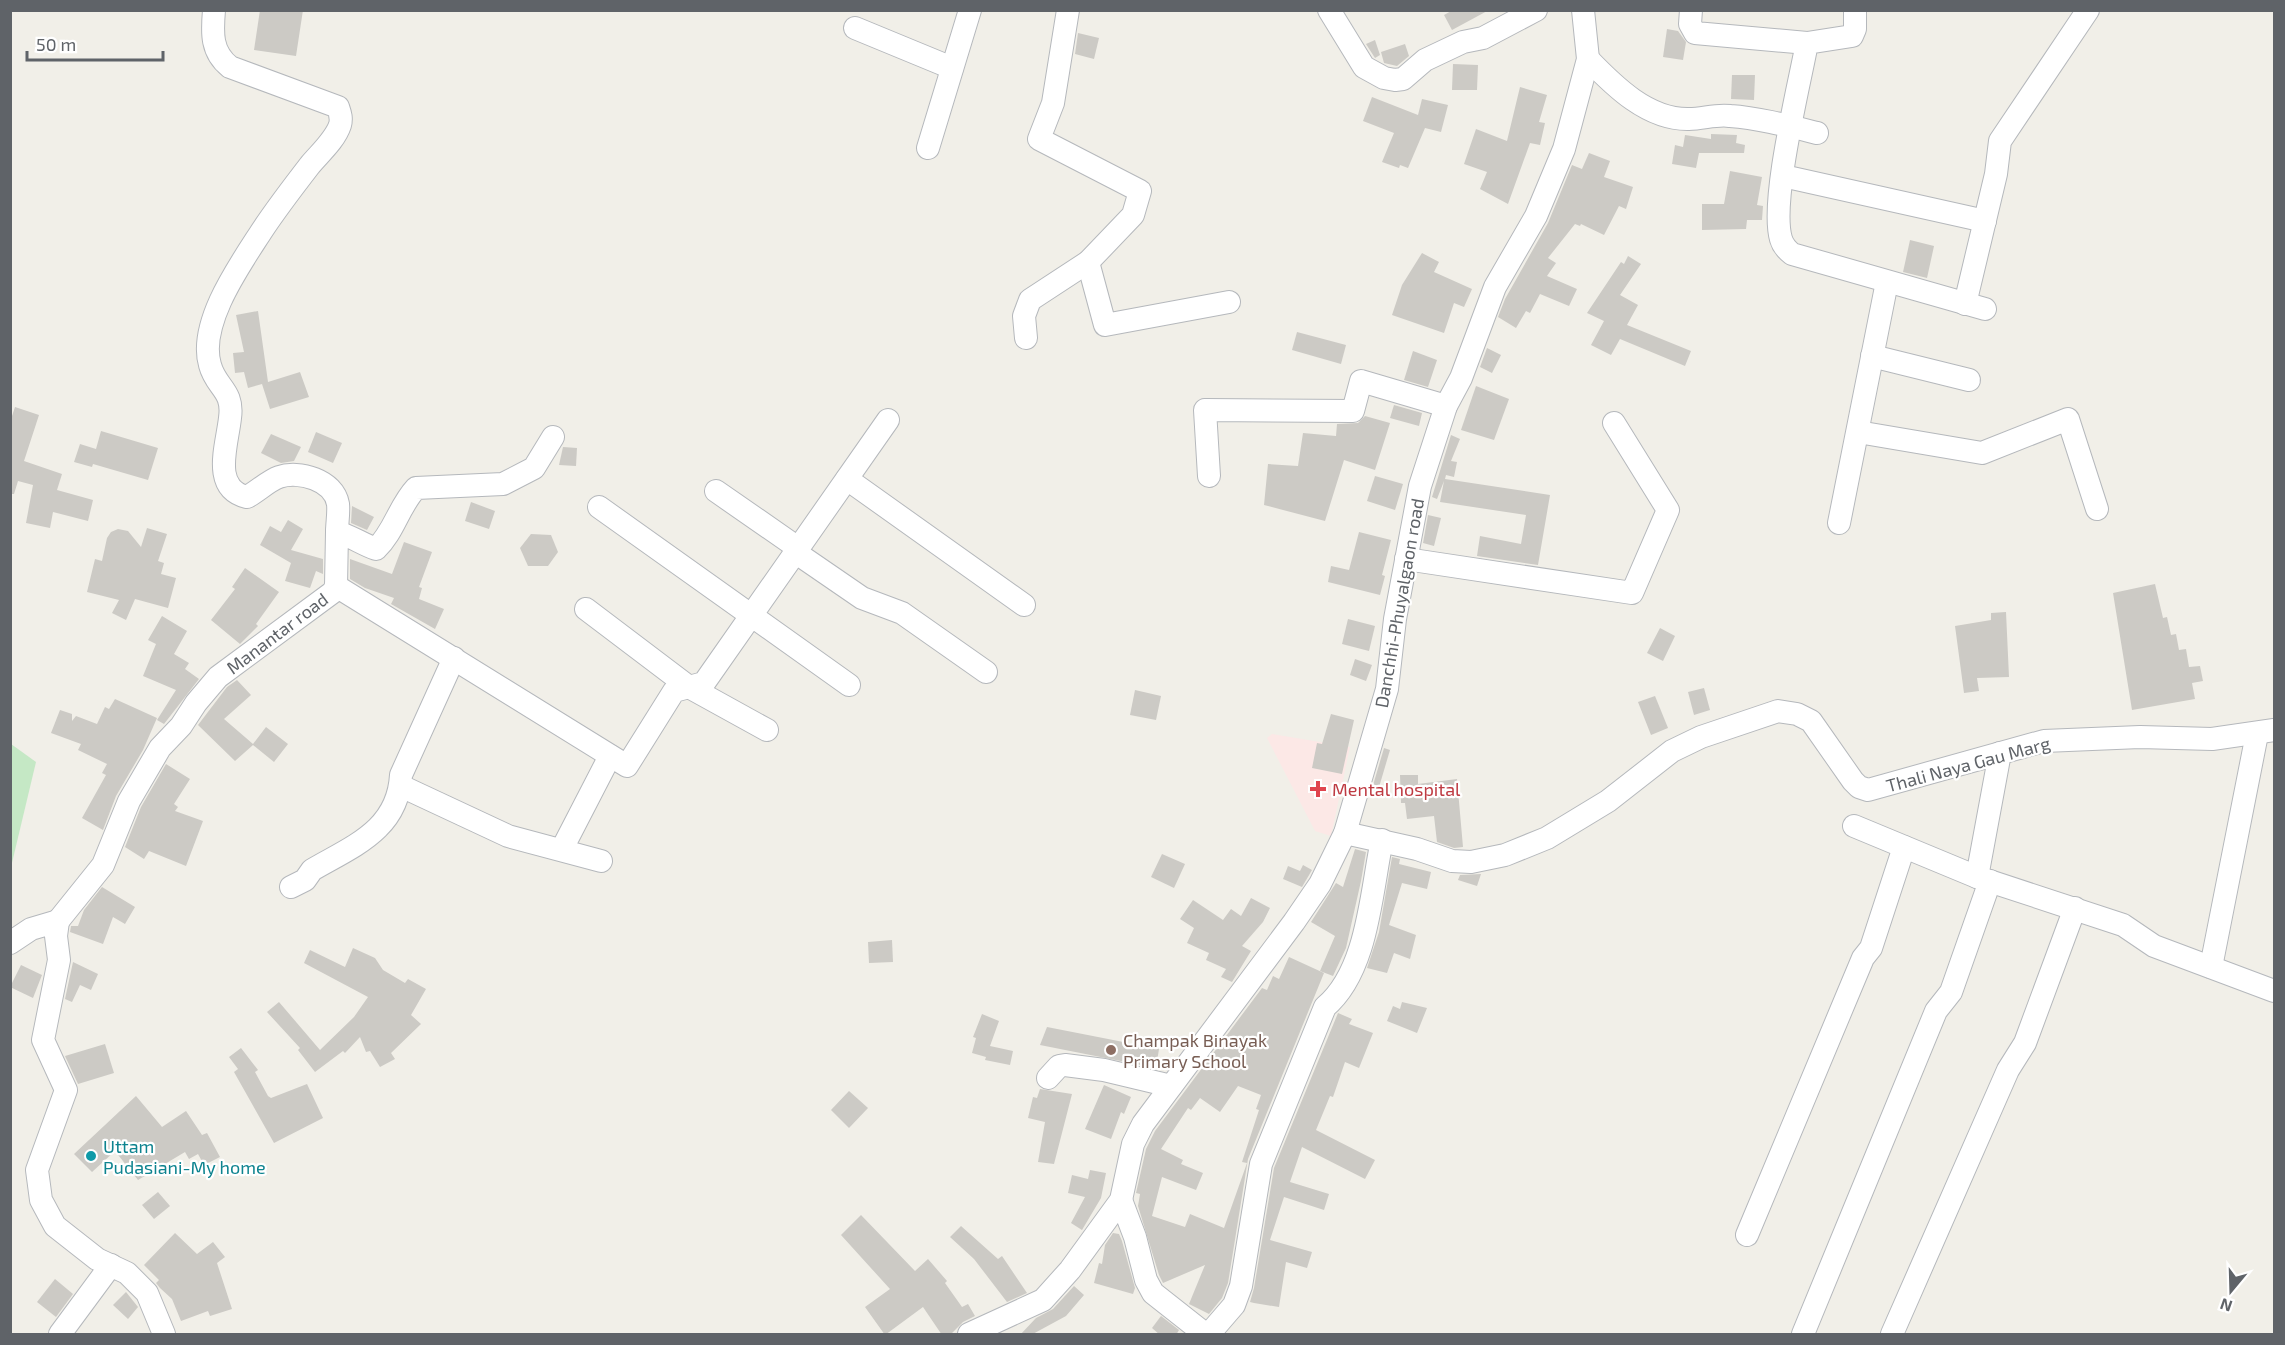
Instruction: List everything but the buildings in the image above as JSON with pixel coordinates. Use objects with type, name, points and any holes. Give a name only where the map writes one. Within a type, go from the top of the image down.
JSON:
[{"type":"street","name":"Manantar road","points":[[58,921],[103,865],[140,783],[160,748],[181,726],[196,703],[218,677],[324,601],[336,586],[338,502],[332,490],[308,476],[296,473],[278,477],[247,497],[237,494],[228,487],[224,472],[232,406],[229,394],[210,367],[207,347],[210,327],[218,306],[240,267],[288,192],[336,133],[341,114],[338,107],[230,67],[215,50],[212,33],[214,10]]},
{"type":"street","points":[[928,148],[970,10]]},
{"type":"street","points":[[1026,338],[1024,316],[1030,300],[1088,262],[1133,215],[1140,191],[1039,139],[1053,103],[1068,10]]},
{"type":"street","points":[[1329,10],[1364,67],[1384,78],[1395,80],[1403,79],[1425,60],[1462,42],[1483,38],[1536,10]]},
{"type":"street","name":"Danchhi-Phuyalgaon road","points":[[969,1335],[1043,1299],[1070,1270],[1121,1200],[1132,1144],[1143,1124],[1294,922],[1320,884],[1345,833],[1387,689],[1406,559],[1420,486],[1446,406],[1461,378],[1495,287],[1536,216],[1564,149],[1587,59],[1583,10]]},
{"type":"street","points":[[1691,10],[1690,24],[1695,33],[1807,43],[1852,36],[1855,29],[1855,10]]},
{"type":"street","points":[[1807,43],[1783,176],[1779,219],[1781,239],[1785,248],[1792,254],[1975,306],[1985,221],[1996,174],[2000,141],[2088,10]]},
{"type":"street","points":[[855,28],[952,68]]},
{"type":"street","points":[[1587,59],[1625,93],[1648,109],[1662,114],[1688,119],[1730,116],[1792,127],[1816,134]]},
{"type":"street","points":[[1783,176],[1985,221]]},
{"type":"street","points":[[1088,262],[1105,325],[1229,302]]},
{"type":"street","points":[[1839,523],[1887,282]]},
{"type":"street","points":[[1872,356],[1968,380]]},
{"type":"street","points":[[1209,476],[1205,410],[1353,411],[1360,381],[1446,406]]},
{"type":"street","points":[[1858,432],[1982,453],[2068,419],[2097,509]]},
{"type":"street","points":[[336,586],[627,766],[674,691],[704,682],[888,420]]},
{"type":"street","points":[[1406,559],[1632,593],[1668,510],[1614,423]]},
{"type":"street","points":[[337,532],[347,534],[364,545],[376,549],[384,542],[406,498],[416,488],[503,484],[534,468],[554,437]]},
{"type":"street","points":[[846,479],[1024,605]]},
{"type":"street","points":[[716,491],[862,598],[902,613],[986,672]]},
{"type":"street","points":[[599,507],[849,685]]},
{"type":"street","points":[[586,609],[689,687],[767,730]]},
{"type":"street","points":[[291,887],[384,824],[400,786],[401,775],[454,658]]},
{"type":"street","name":"Thali Naya Gau Marg","points":[[1345,833],[1417,849],[1452,861],[1478,861],[1505,855],[1547,838],[1608,801],[1672,751],[1701,737],[1778,711],[1797,714],[1811,721],[1853,781],[1859,787],[1868,790],[2027,745],[2066,739],[2212,739],[2266,732]]},
{"type":"street","points":[[2211,967],[2266,732]]},
{"type":"street","points":[[1803,1335],[1936,1011],[1951,992],[1984,879],[2000,753]]},
{"type":"street","points":[[562,849],[610,756]]},
{"type":"street","points":[[400,786],[508,836],[601,861]]},
{"type":"street","points":[[1854,826],[1984,879],[2123,925],[2154,946],[2274,991]]},
{"type":"street","points":[[1121,1200],[1135,1237],[1146,1280],[1154,1293],[1207,1335],[1234,1305],[1241,1286],[1261,1164],[1325,1007],[1343,989],[1352,971],[1376,876],[1382,840]]},
{"type":"street","points":[[1747,1235],[1863,958],[1871,948],[1904,847]]},
{"type":"street","points":[[1892,1335],[2008,1070],[2025,1043],[2075,908]]},
{"type":"street","points":[[10,943],[31,928],[58,921],[56,936],[59,960],[43,1040],[66,1090],[37,1170],[41,1200],[55,1226],[98,1259],[127,1273],[147,1293],[164,1335]]},
{"type":"street","points":[[1048,1078],[1055,1069],[1065,1065],[1104,1070],[1171,1086]]},
{"type":"street","points":[[60,1335],[111,1265]]},
{"type":"shaded area","name":"Mental hospital","points":[[1272,734],[1350,747],[1331,836],[1315,831],[1267,738]]},
{"type":"green space","points":[[11,744],[36,762],[10,867]]},
{"type":"place","name":"Mental hospital","points":[[1318,789]]},
{"type":"place","name":"Champak Binayak Primary School","points":[[1111,1050]]},
{"type":"place","name":"Uttam Pudasiani-My home","points":[[91,1156]]}]
